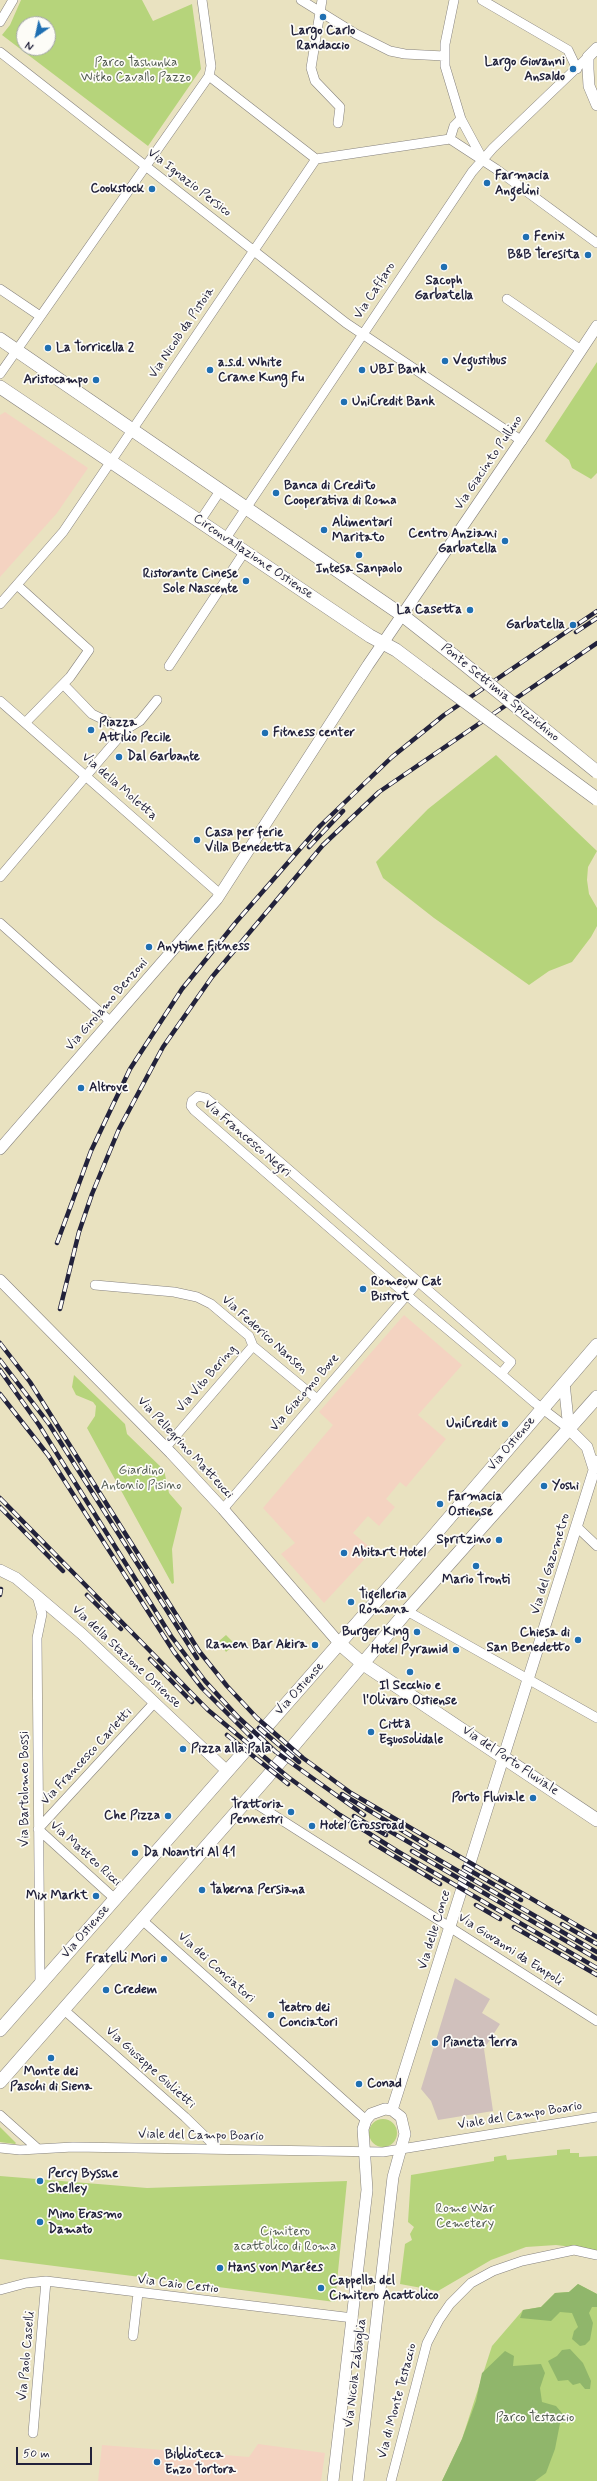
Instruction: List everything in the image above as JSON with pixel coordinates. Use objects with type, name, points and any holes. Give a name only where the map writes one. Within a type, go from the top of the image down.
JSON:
[{"type":"main road","points":[[0,339],[402,615]]},
{"type":"main road","name":"Circonvallazione Ostiense","points":[[0,387],[370,636],[399,652]]},
{"type":"main road","name":"Ponte Settimia Spizzichino","points":[[402,615],[597,772]]},
{"type":"main road","name":"Ponte Settimia Spizzichino","points":[[399,652],[597,799]]},
{"type":"main road","name":"Via Ostiense","points":[[0,2030],[340,1644],[597,1345]]},
{"type":"main road","points":[[0,2082],[248,1798],[407,1611],[597,1397]]},
{"type":"main road","points":[[340,1644],[362,1663]]},
{"type":"main road","name":"Via del Porto Fluviale","points":[[362,1663],[597,1820]]},
{"type":"street","points":[[0,22],[13,0]]},
{"type":"street","points":[[0,374],[145,165],[209,76],[210,55],[202,0]]},
{"type":"street","points":[[301,0],[375,45],[390,51],[405,54],[444,56]]},
{"type":"street","points":[[322,0],[316,34],[312,75],[319,87],[340,107],[338,123]]},
{"type":"street","points":[[454,0],[449,16],[444,56],[450,88],[461,119],[482,159]]},
{"type":"street","points":[[482,0],[566,49],[572,57],[577,69],[594,53]]},
{"type":"street","points":[[594,53],[589,86],[597,103]]},
{"type":"street","name":"Via Ignazio Persico","points":[[1,54],[363,334],[522,440]]},
{"type":"street","name":"Via Caffaro","points":[[226,538],[363,334],[427,235],[482,159],[542,100],[577,69]]},
{"type":"street","points":[[209,76],[316,159],[450,139],[482,159],[597,243]]},
{"type":"street","points":[[450,139],[454,126],[461,119]]},
{"type":"street","name":"Via Nicolò da Pistoia","points":[[132,430],[316,159]]},
{"type":"street","points":[[0,289],[40,316]]},
{"type":"street","points":[[506,299],[581,350]]},
{"type":"street","name":"Via Giacinto Pullino","points":[[402,615],[522,440],[597,326]]},
{"type":"street","points":[[0,604],[63,532],[132,430]]},
{"type":"street","points":[[200,521],[220,491]]},
{"type":"street","points":[[169,666],[245,551]]},
{"type":"street","points":[[17,585],[89,650],[63,684],[25,723]]},
{"type":"street","name":"Via Girolamo Benzoni","points":[[0,1149],[220,894],[402,615]]},
{"type":"street","points":[[63,684],[92,714],[125,730]]},
{"type":"street","points":[[0,877],[125,730],[140,721],[157,700]]},
{"type":"street","name":"Via della Moletta","points":[[0,701],[220,894]]},
{"type":"street","points":[[0,923],[111,1022]]},
{"type":"street","name":"Via Francesco Negri","points":[[501,1374],[511,1362],[206,1098],[198,1096],[192,1100],[191,1106],[194,1110],[406,1295],[542,1409],[568,1429]]},
{"type":"street","name":"Via Pellegrino Matteucci","points":[[0,1280],[166,1447],[223,1509],[340,1644]]},
{"type":"street","points":[[406,1295],[418,1282]]},
{"type":"street","name":"Via Federico Nansen","points":[[95,1285],[174,1292],[197,1297],[211,1304],[235,1322],[249,1336],[253,1346],[317,1399]]},
{"type":"street","name":"Via Giacomo Bove","points":[[223,1509],[406,1295]]},
{"type":"street","name":"Via Vito Bering","points":[[166,1447],[253,1346]]},
{"type":"street","points":[[564,1383],[568,1429],[587,1447],[596,1465]]},
{"type":"street","points":[[566,1410],[585,1411]]},
{"type":"street","name":"Via del Gazometro","points":[[504,1758],[596,1465]]},
{"type":"street","points":[[577,1527],[597,1546]]},
{"type":"street","name":"Via della Stazione Ostiense","points":[[0,1570],[16,1578],[82,1634],[227,1771]]},
{"type":"street","name":"Via Bartolomeo Bossi","points":[[37,1596],[42,1614],[37,1638],[40,1984]]},
{"type":"street","points":[[407,1611],[597,1718]]},
{"type":"street","name":"Via Francesco Carletti","points":[[38,1829],[155,1702]]},
{"type":"street","name":"Via delle Conce","points":[[392,2110],[504,1758]]},
{"type":"street","name":"Via Giovanni da Empoli","points":[[248,1798],[597,2021]]},
{"type":"street","name":"Via Matteo Ricci","points":[[38,1829],[115,1899]]},
{"type":"street","name":"Via dei Conciatori","points":[[141,1919],[366,2120]]},
{"type":"street","name":"Via Giuseppe Giulietti","points":[[63,2009],[180,2112],[218,2149]]},
{"type":"street","points":[[377,2110],[392,2110],[401,2117],[405,2126],[404,2138],[400,2149],[364,2152],[362,2134],[366,2120],[377,2110]]},
{"type":"street","points":[[0,2115],[37,2148]]},
{"type":"street","name":"Viale del Campo Boario","points":[[400,2149],[596,2116]]},
{"type":"street","name":"Viale del Campo Boario","points":[[0,2148],[20,2150],[37,2148],[218,2149],[364,2152]]},
{"type":"street","name":"Via Nicola Zabaglia","points":[[358,2481],[393,2177],[400,2149]]},
{"type":"street","name":"Via Nicola Zabaglia","points":[[333,2481],[367,2190],[364,2152]]},
{"type":"street","name":"Via di Monte Testaccio","points":[[390,2481],[428,2339],[439,2320],[460,2293],[471,2283],[493,2272],[522,2261],[574,2250],[597,2255]]},
{"type":"street","name":"Via Caio Cestio","points":[[0,2290],[26,2283],[46,2281],[353,2318]]},
{"type":"street","name":"Via Paolo Caselli","points":[[33,2433],[46,2281]]},
{"type":"street","points":[[133,2336],[138,2293]]},
{"type":"shaded area","points":[[5,412],[88,468],[57,513],[0,577],[0,415]]},
{"type":"shaded area","points":[[404,1315],[462,1365],[418,1415],[446,1439],[406,1487],[400,1482],[386,1499],[395,1507],[379,1526],[368,1516],[353,1533],[373,1550],[324,1603],[281,1554],[295,1543],[263,1508],[333,1425],[319,1412]]},
{"type":"shaded area","points":[[455,1978],[490,1999],[482,2013],[500,2024],[484,2049],[493,2111],[438,2120],[431,2101],[421,2089]]},
{"type":"shaded area","points":[[258,2444],[325,2453],[321,2481],[98,2481],[102,2445],[249,2457]]},
{"type":"green space","name":"Parco Tashunka Witko Cavallo Pazzo","points":[[21,0],[142,0],[153,21],[192,4],[201,69],[148,146],[30,56],[56,56],[56,16],[16,16],[16,46],[2,35],[10,25]]},
{"type":"green space","points":[[597,362],[597,473],[591,479],[572,468],[569,460],[545,441]]},
{"type":"green space","points":[[496,755],[597,851],[588,867],[587,880],[589,894],[597,908],[597,926],[591,937],[572,962],[549,971],[529,985],[434,918],[383,878],[376,862],[428,809]]},
{"type":"green space","name":"Giardino Antonio Pisino","points":[[74,1375],[125,1424],[127,1434],[164,1470],[169,1493],[182,1508],[172,1549],[174,1583],[172,1584],[87,1428],[95,1416],[96,1406],[93,1402],[76,1395],[72,1387]]},
{"type":"green space","points":[[226,1635],[235,1644],[226,1652],[219,1641]]},
{"type":"green space","points":[[383,2119],[393,2123],[397,2133],[393,2143],[383,2147],[373,2143],[369,2133],[373,2123]]},
{"type":"green space","points":[[0,2127],[16,2143],[15,2144],[0,2142]]},
{"type":"green space","name":"Rome War Cemetery","points":[[570,2149],[570,2153],[579,2153],[579,2157],[597,2156],[597,2253],[580,2248],[556,2245],[526,2247],[491,2260],[438,2291],[400,2284],[405,2244],[412,2240],[410,2234],[414,2227],[408,2222],[411,2175],[494,2161],[494,2157],[506,2155],[507,2160],[557,2155],[557,2150]]},
{"type":"green space","name":"Cimitero acattolico di Roma","points":[[0,2176],[147,2188],[347,2181],[335,2302],[0,2259]]},
{"type":"green space","name":"Parco Testaccio","points":[[578,2284],[597,2294],[597,2481],[442,2481],[462,2439],[492,2346],[523,2310],[541,2307],[555,2293],[569,2292]]},
{"type":"green space","points":[[578,2284],[597,2294],[597,2307],[592,2307],[589,2313],[593,2323],[590,2340],[585,2345],[580,2346],[572,2339],[574,2331],[578,2327],[572,2313],[560,2312],[551,2321],[520,2318],[523,2310],[541,2307],[555,2293],[569,2292]]},
{"type":"green space","points":[[570,2349],[583,2363],[591,2381],[590,2389],[585,2389],[580,2383],[573,2385],[568,2380],[558,2381],[548,2361],[557,2356],[562,2350]]},
{"type":"green space","points":[[505,2351],[514,2356],[513,2366],[541,2364],[545,2373],[540,2388],[542,2402],[556,2406],[562,2413],[555,2449],[546,2473],[535,2481],[442,2481],[462,2439],[476,2401],[482,2373]]},
{"type":"railway","points":[[57,1243],[91,1151],[130,1069],[182,989],[237,921],[320,826],[392,757],[444,715],[597,611]]},
{"type":"railway","points":[[576,632],[597,618]]},
{"type":"railway","points":[[60,1309],[79,1232],[92,1194],[119,1129],[163,1047],[212,977],[323,845],[379,792],[597,643]]},
{"type":"railway","points":[[309,847],[343,811]]},
{"type":"railway","points":[[0,1343],[30,1382],[199,1651],[227,1686],[257,1718],[303,1758],[351,1793],[597,1937]]},
{"type":"railway","points":[[0,1360],[49,1424],[197,1658]]},
{"type":"railway","points":[[0,1370],[39,1425],[171,1636],[205,1681],[238,1717],[276,1752],[364,1815]]},
{"type":"railway","points":[[0,1394],[48,1455],[174,1652],[202,1688],[251,1737]]},
{"type":"railway","points":[[0,1498],[208,1710],[288,1777],[340,1815],[397,1851],[597,1968]]},
{"type":"railway","points":[[0,1507],[63,1571]]},
{"type":"railway","points":[[0,1595],[1,1589]]},
{"type":"railway","points":[[87,1595],[121,1629]]},
{"type":"railway","points":[[150,1659],[192,1702]]},
{"type":"railway","points":[[259,1728],[299,1762]]},
{"type":"railway","points":[[227,1735],[288,1784]]},
{"type":"railway","points":[[342,1794],[426,1845]]},
{"type":"railway","points":[[354,1816],[386,1835]]},
{"type":"railway","points":[[381,1826],[597,1952]]},
{"type":"railway","points":[[371,1842],[440,1884]]},
{"type":"railway","points":[[412,1851],[597,1959]]},
{"type":"railway","points":[[464,1867],[521,1900]]},
{"type":"railway","points":[[476,1905],[500,1919]]},
{"type":"railway","points":[[562,1924],[597,1944]]},
{"type":"railway","points":[[514,1927],[597,1975]]},
{"type":"place","name":"Largo Carlo Randaccio","points":[[323,17]]},
{"type":"place","name":"Largo Giovanni Ansaldo","points":[[573,69]]},
{"type":"place","name":"Farmacia Angelini","points":[[487,183]]},
{"type":"place","name":"Cookstock","points":[[152,189]]},
{"type":"place","name":"Fenix","points":[[526,237]]},
{"type":"place","name":"B&B Teresita","points":[[588,255]]},
{"type":"place","name":"Sacoph Garbatella","points":[[444,267]]},
{"type":"place","name":"La Torricella 2","points":[[48,348]]},
{"type":"place","name":"Vegustibus","points":[[445,361]]},
{"type":"place","name":"a.s.d. White Crane Kung Fu","points":[[210,370]]},
{"type":"place","name":"UBI Bank","points":[[362,370]]},
{"type":"place","name":"Aristocampo","points":[[96,380]]},
{"type":"place","name":"UniCredit Bank","points":[[344,402]]},
{"type":"place","name":"Banca di Credito Cooperativa di Roma","points":[[276,493]]},
{"type":"place","name":"Alimentari Maritato","points":[[324,530]]},
{"type":"place","name":"Centro Anziani Garbatella","points":[[505,541]]},
{"type":"place","name":"Intesa Sanpaolo","points":[[359,555]]},
{"type":"place","name":"Ristorante Cinese Sole Nascente","points":[[246,581]]},
{"type":"place","name":"La Casetta","points":[[470,610]]},
{"type":"place","name":"Garbatella","points":[[573,625]]},
{"type":"place","name":"Piazza Attilio Pecile","points":[[91,730]]},
{"type":"place","name":"Fitness center","points":[[265,733]]},
{"type":"place","name":"Dal Garbante","points":[[119,757]]},
{"type":"place","name":"Casa per ferie Villa Benedetta","points":[[197,840]]},
{"type":"place","name":"Anytime Fitness","points":[[149,947]]},
{"type":"place","name":"Altrove","points":[[81,1088]]},
{"type":"place","name":"Romeow Cat Bistrot","points":[[363,1289]]},
{"type":"place","name":"UniCredit","points":[[505,1424]]},
{"type":"place","name":"Yoshi","points":[[544,1486]]},
{"type":"place","name":"Farmacia Ostiense","points":[[440,1504]]},
{"type":"place","name":"Spritzino","points":[[499,1540]]},
{"type":"place","name":"Abitart Hotel","points":[[344,1553]]},
{"type":"place","name":"Mario Tronti","points":[[476,1566]]},
{"type":"place","name":"Tigelleria Romana","points":[[351,1602]]},
{"type":"place","name":"Burger King","points":[[417,1632]]},
{"type":"place","name":"Chiesa di San Benedetto","points":[[578,1640]]},
{"type":"place","name":"Ramen Bar Akira","points":[[315,1645]]},
{"type":"place","name":"Hotel Pyramid","points":[[456,1650]]},
{"type":"place","name":"Il Secchio e l'Olivaro Ostiense","points":[[410,1672]]},
{"type":"place","name":"Città Equosolidale","points":[[371,1732]]},
{"type":"place","name":"Pizza alla Pala","points":[[183,1749]]},
{"type":"place","name":"Porto Fluviale","points":[[533,1798]]},
{"type":"place","name":"Trattoria Pennestri","points":[[291,1812]]},
{"type":"place","name":"Che Pizza","points":[[168,1816]]},
{"type":"place","name":"Hotel Crossroad","points":[[312,1826]]},
{"type":"place","name":"Da Noantri Al 41","points":[[135,1853]]},
{"type":"place","name":"Taberna Persiana","points":[[202,1890]]},
{"type":"place","name":"Mix Markt","points":[[96,1896]]},
{"type":"place","name":"Fratelli Mori","points":[[164,1959]]},
{"type":"place","name":"Credem","points":[[106,1990]]},
{"type":"place","name":"Teatro dei Conciatori","points":[[271,2015]]},
{"type":"place","name":"Pianeta Terra","points":[[435,2043]]},
{"type":"place","name":"Monte dei Paschi di Siena","points":[[51,2058]]},
{"type":"place","name":"Conad","points":[[359,2084]]},
{"type":"place","name":"Percy Bysshe Shelley","points":[[40,2181]]},
{"type":"place","name":"Mino Erasmo Damato","points":[[40,2222]]},
{"type":"place","name":"Hans von Marées","points":[[220,2268]]},
{"type":"place","name":"Cappella del Cimitero Acattolico","points":[[321,2288]]},
{"type":"place","name":"Biblioteca Enzo Tortora","points":[[157,2462]]}]
